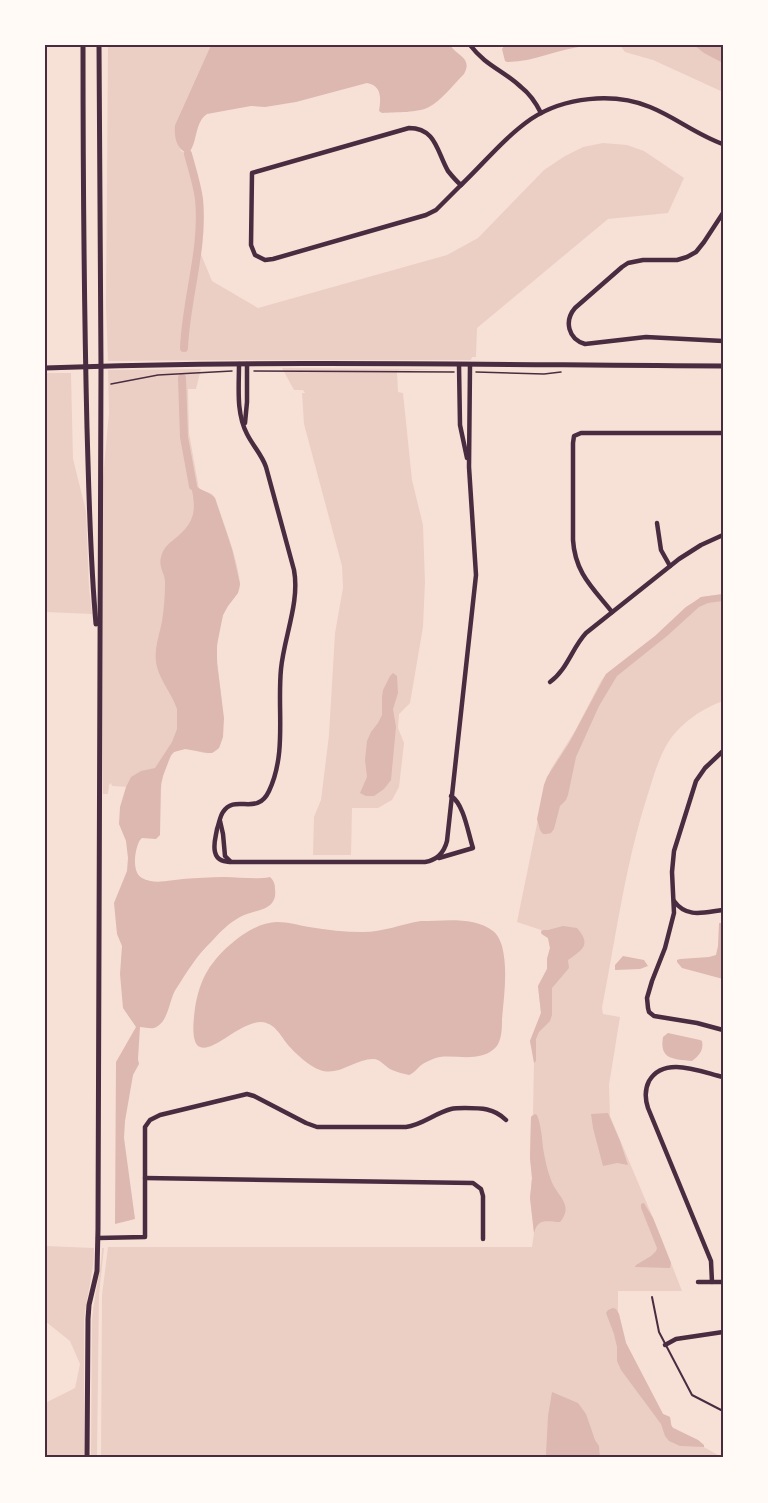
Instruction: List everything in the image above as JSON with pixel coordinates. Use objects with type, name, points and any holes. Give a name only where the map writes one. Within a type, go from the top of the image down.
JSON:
[{"type":"street","points":[[83,45],[86,366],[93,587],[99,655]]},
{"type":"street","points":[[87,1458],[88,1319],[97,1271],[98,1238],[101,366],[99,45]]},
{"type":"street","points":[[470,45],[488,64],[521,86],[542,113]]},
{"type":"street","points":[[461,185],[450,173],[431,136],[423,130],[414,128],[252,173],[252,249],[255,255],[270,260],[426,215],[436,210],[516,131],[542,113],[585,100],[606,98],[627,100],[649,106],[705,137],[723,144]]},
{"type":"street","points":[[723,213],[696,252],[677,260],[638,260],[625,265],[575,308],[568,322],[573,336],[585,344],[646,337],[723,341]]},
{"type":"street","points":[[45,368],[239,364],[723,366]]},
{"type":"street","points":[[239,364],[239,406],[244,426],[266,467],[294,570],[295,590],[281,669],[280,750],[276,774],[263,801],[254,804],[236,804],[229,806],[223,812],[214,842],[215,851],[222,861],[233,862],[425,862],[473,848],[460,805],[451,796]]},
{"type":"street","points":[[244,426],[248,364]]},
{"type":"street","points":[[459,365],[460,425],[469,467]]},
{"type":"street","points":[[433,860],[442,853],[446,845],[476,575],[469,467],[470,365]]},
{"type":"street","points":[[612,612],[583,575],[574,553],[573,438],[575,434],[723,433]]},
{"type":"street","points":[[657,523],[661,550],[670,566]]},
{"type":"street","points":[[550,682],[560,674],[582,638],[612,612],[670,566],[701,545],[723,536]]},
{"type":"street","points":[[723,751],[705,768],[693,790],[673,858],[674,913],[665,948],[649,992],[648,1008],[654,1016],[723,1030]]},
{"type":"street","points":[[220,820],[225,856],[233,862]]},
{"type":"street","points":[[674,901],[682,910],[692,913],[723,910]]},
{"type":"street","points":[[712,1282],[711,1261],[648,1108],[646,1092],[652,1077],[668,1067],[682,1067],[723,1077]]},
{"type":"street","points":[[98,1238],[145,1237],[145,1127],[150,1120],[159,1115],[244,1094],[254,1096],[317,1127],[409,1127],[458,1108],[491,1110],[506,1120]]},
{"type":"street","points":[[146,1178],[473,1183],[479,1186],[482,1192],[483,1239]]},
{"type":"street","points":[[698,1282],[723,1282]]},
{"type":"street","points":[[665,1345],[676,1339],[723,1332]]},
{"type":"lane","points":[[652,1297],[659,1332],[692,1395],[723,1411]]},
{"type":"path","points":[[111,384],[158,375],[239,371]]},
{"type":"path","points":[[247,371],[459,372]]},
{"type":"path","points":[[470,372],[544,374],[568,372]]},
{"type":"shaded area","points":[[108,45],[211,45],[175,125],[181,151],[188,154],[197,189],[198,247],[212,281],[258,308],[447,255],[478,238],[544,170],[583,147],[603,143],[627,145],[644,151],[684,178],[668,213],[608,219],[477,328],[476,357],[472,357],[471,360],[108,361],[106,306]]},
{"type":"shaded area","points":[[211,45],[450,45],[467,64],[464,74],[438,101],[419,110],[382,113],[379,111],[378,90],[367,83],[296,102],[265,107],[251,106],[207,114],[200,122],[188,154],[177,142],[175,125]]},
{"type":"shaded area","points":[[505,45],[616,45],[577,47],[528,60],[507,62],[502,49]]},
{"type":"shaded area","points":[[620,45],[723,45],[723,92],[653,60],[625,52]]},
{"type":"shaded area","points":[[694,45],[723,45],[723,63],[704,53]]},
{"type":"shaded area","points":[[282,368],[444,369],[397,371],[398,392],[403,393],[412,480],[423,525],[425,582],[423,627],[410,703],[399,714],[398,728],[404,743],[399,787],[392,800],[378,808],[352,808],[351,855],[313,855],[314,817],[321,800],[329,735],[335,633],[343,588],[342,566],[304,424],[302,393],[305,393],[303,390],[294,390]]},
{"type":"shaded area","points":[[201,369],[196,389],[188,389],[189,433],[199,489],[212,494],[215,498],[233,550],[240,582],[237,595],[224,613],[218,638],[217,654],[223,718],[221,741],[218,749],[211,753],[188,749],[174,752],[165,769],[161,789],[112,786],[111,783],[108,794],[103,794],[103,478],[109,413],[108,370]]},
{"type":"shaded area","points":[[45,373],[71,373],[73,459],[86,511],[92,614],[45,612]]},
{"type":"shaded area","points":[[195,485],[215,498],[232,549],[240,584],[238,593],[223,615],[217,645],[224,718],[223,737],[219,748],[212,753],[185,749],[171,755],[161,784],[160,835],[156,839],[142,838],[140,840],[136,854],[136,871],[142,878],[162,882],[214,877],[270,877],[274,884],[275,896],[269,906],[240,917],[221,931],[184,976],[174,993],[163,1021],[154,1028],[140,1027],[139,1064],[133,1075],[124,1138],[135,1219],[115,1224],[116,1062],[136,1027],[123,1008],[120,974],[122,946],[117,934],[114,903],[127,871],[128,858],[126,841],[119,824],[120,807],[131,777],[141,771],[155,768],[172,742],[177,729],[177,709],[161,678],[156,661],[165,593],[165,580],[160,561],[166,547],[184,530],[191,519],[194,501],[191,486]]},
{"type":"shaded area","points":[[723,594],[723,701],[686,722],[669,741],[659,761],[633,849],[602,1008],[603,1014],[620,1017],[609,1085],[610,1116],[682,1291],[618,1291],[618,1311],[626,1343],[663,1414],[670,1417],[672,1427],[698,1440],[704,1447],[723,1458],[101,1458],[102,1295],[108,1247],[532,1247],[534,1233],[530,1198],[532,1178],[530,1158],[534,1058],[530,1041],[541,1013],[538,986],[547,969],[550,948],[548,938],[541,934],[541,930],[517,922],[544,785],[606,674],[655,636],[686,607],[701,597]]},
{"type":"shaded area","points":[[723,594],[723,601],[699,607],[617,676],[599,706],[576,757],[568,795],[560,806],[554,829],[551,833],[543,834],[537,819],[547,777],[569,743],[606,674],[655,636],[686,607],[701,597]]},
{"type":"shaded area","points":[[393,673],[397,676],[398,693],[393,709],[396,727],[391,780],[374,796],[366,796],[360,793],[367,777],[365,760],[367,741],[382,715],[383,690]]},
{"type":"shaded area","points":[[421,921],[468,921],[485,926],[499,938],[504,955],[505,973],[502,1031],[498,1044],[488,1053],[475,1057],[438,1058],[424,1063],[409,1075],[392,1070],[373,1059],[327,1072],[307,1063],[274,1027],[261,1022],[244,1027],[212,1046],[205,1048],[197,1045],[194,1035],[194,1017],[203,979],[221,954],[248,932],[267,923],[277,922],[329,930],[363,932],[378,931]]},
{"type":"shaded area","points":[[719,923],[722,923],[723,979],[682,968],[677,960],[716,955]]},
{"type":"shaded area","points":[[563,926],[577,928],[584,943],[581,950],[568,960],[569,968],[552,988],[552,1015],[536,1039],[536,1061],[534,1063],[530,1041],[541,1013],[538,986],[547,969],[550,948],[548,938],[541,932]]},
{"type":"shaded area","points":[[623,956],[644,960],[648,966],[640,969],[615,970],[615,965]]},
{"type":"shaded area","points":[[668,1033],[702,1041],[697,1057],[692,1061],[669,1057],[662,1045],[663,1037]]},
{"type":"shaded area","points":[[608,1113],[628,1165],[617,1163],[603,1166],[591,1114]]},
{"type":"shaded area","points":[[535,1114],[542,1135],[548,1172],[566,1210],[560,1222],[541,1222],[534,1233],[530,1198],[532,1178],[530,1158],[531,1117]]},
{"type":"shaded area","points":[[644,1203],[653,1218],[671,1263],[670,1268],[635,1267],[651,1256],[657,1248],[641,1208],[641,1204]]},
{"type":"shaded area","points":[[45,1246],[94,1248],[84,1319],[84,1458],[45,1458],[45,1403],[75,1388],[80,1364],[70,1341],[45,1321]]},
{"type":"shaded area","points":[[102,1248],[104,1248],[99,1295],[97,1458],[91,1458],[92,1320]]},
{"type":"shaded area","points":[[613,1308],[619,1314],[626,1343],[663,1414],[670,1417],[673,1428],[698,1440],[704,1447],[680,1446],[669,1441],[661,1424],[621,1370],[617,1361],[614,1334],[606,1313]]},
{"type":"shaded area","points":[[552,1392],[578,1403],[586,1414],[599,1446],[600,1458],[548,1458],[546,1454],[548,1416]]},
{"type":"waterway","points":[[184,348],[200,218],[196,182],[188,154]]},
{"type":"waterway","points":[[182,378],[184,437],[193,486]]}]
